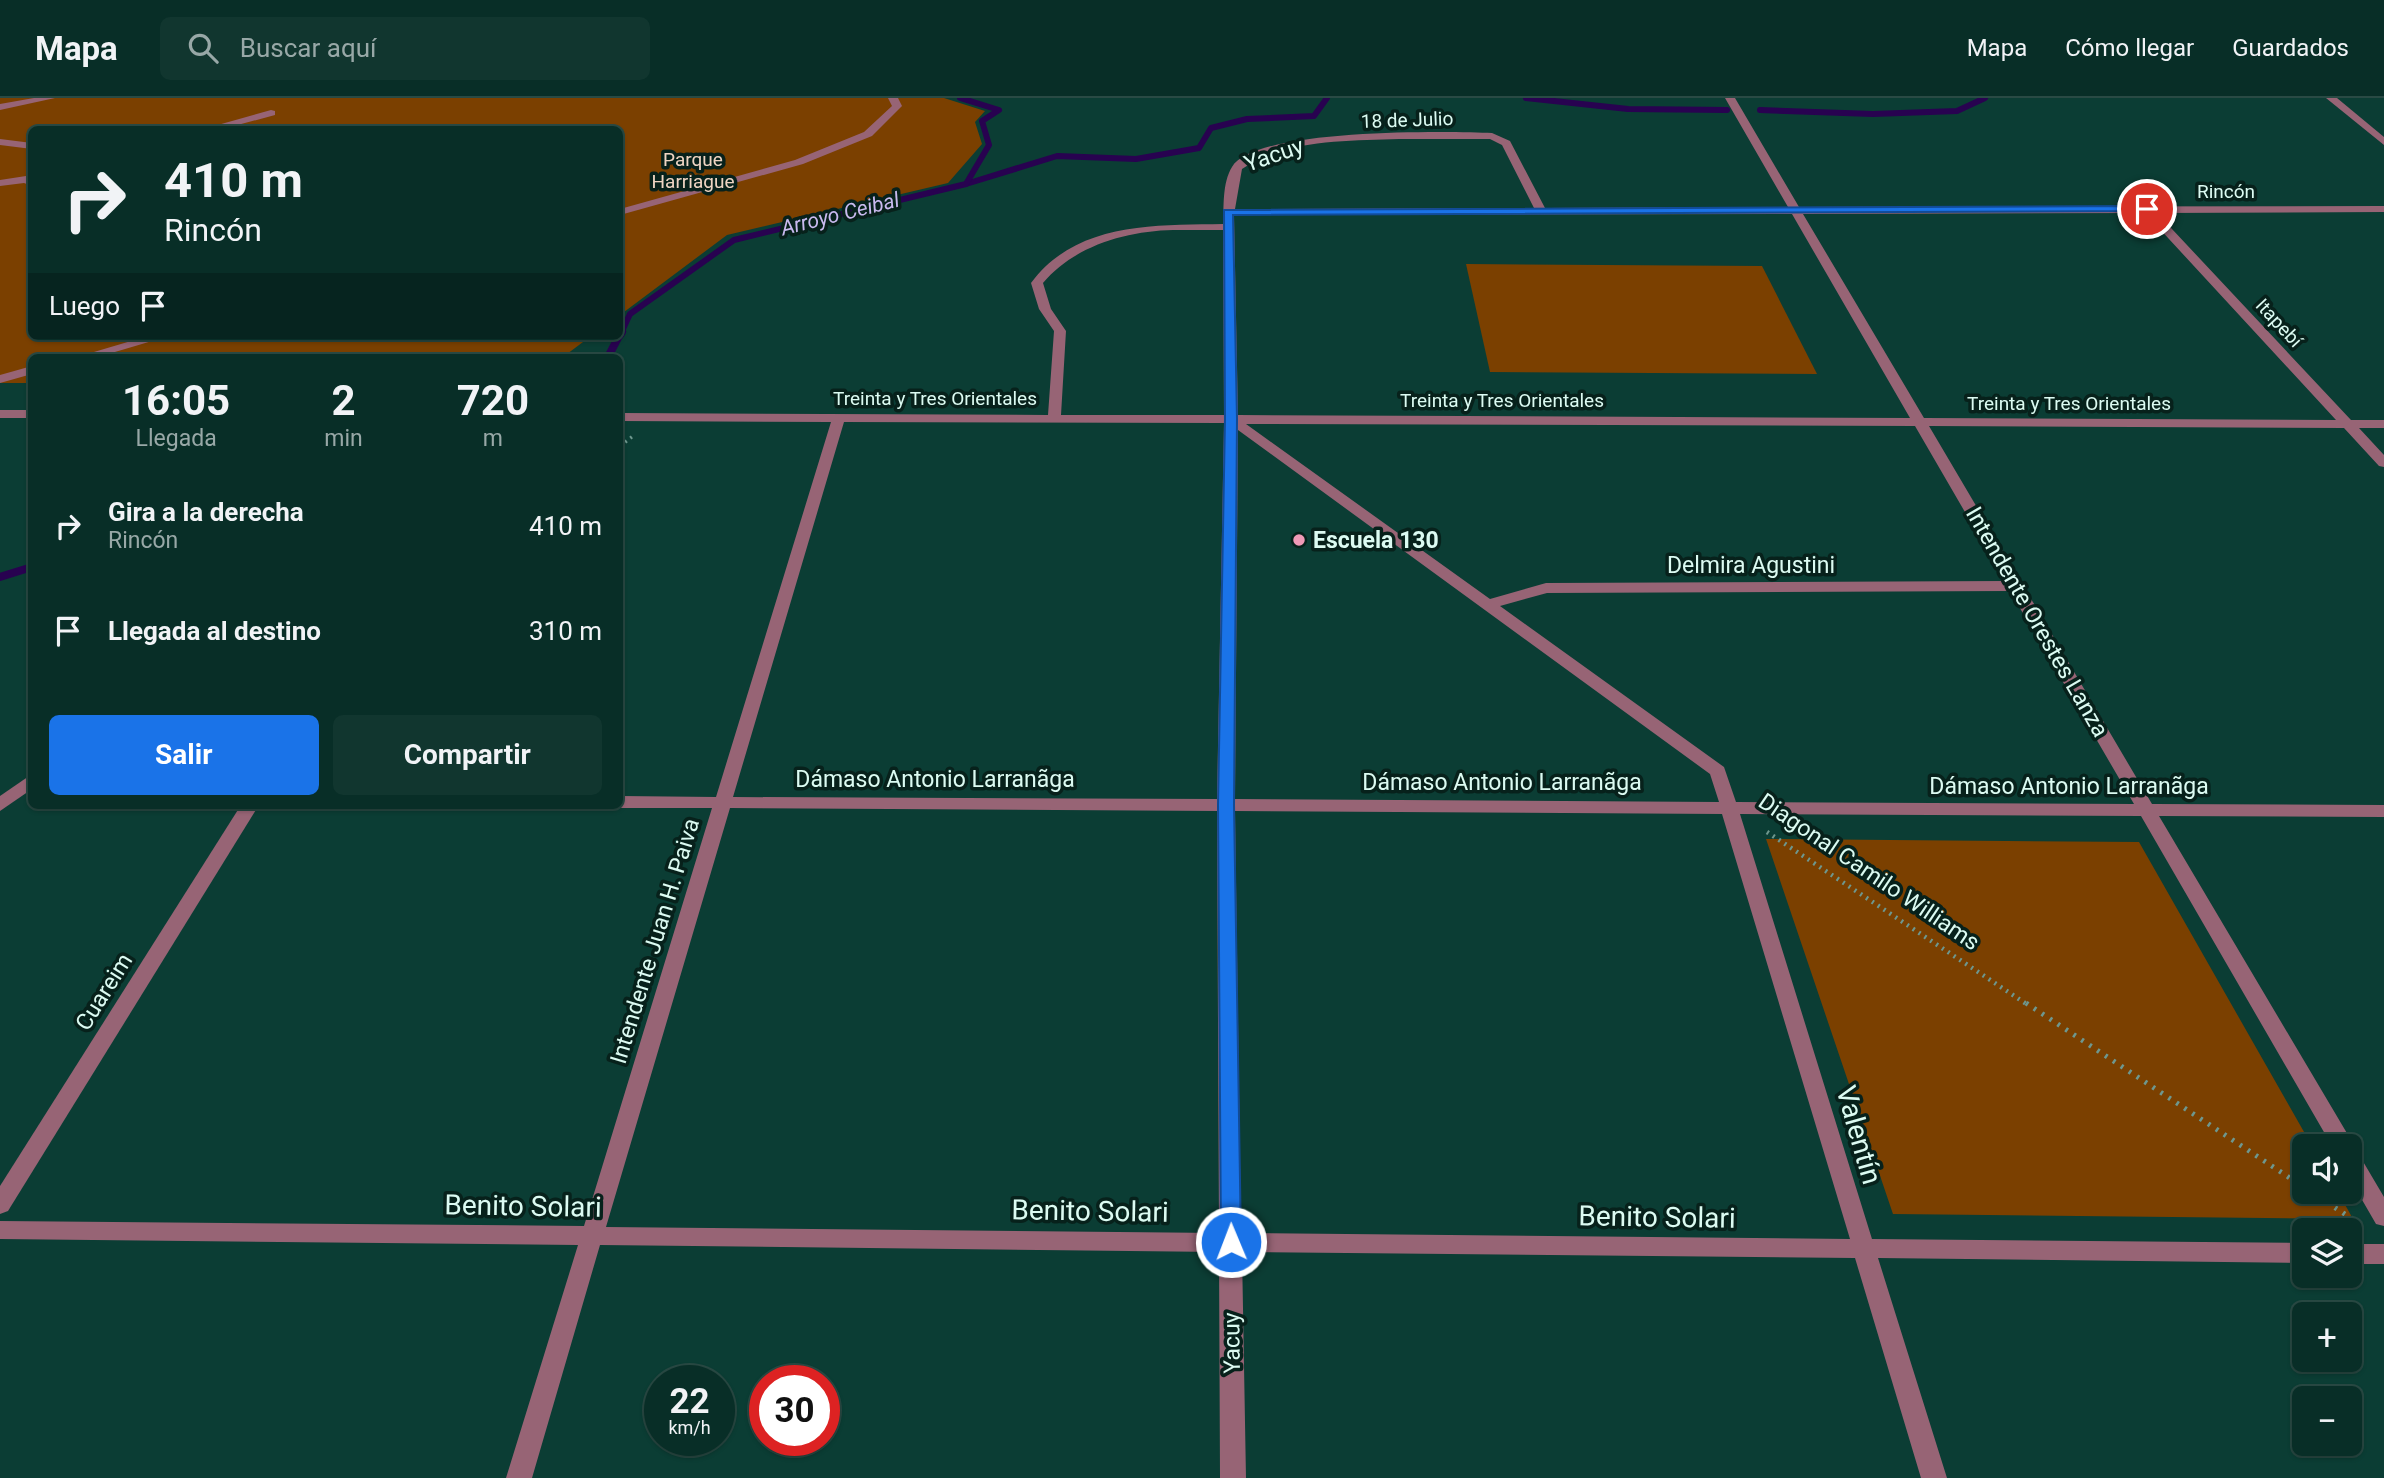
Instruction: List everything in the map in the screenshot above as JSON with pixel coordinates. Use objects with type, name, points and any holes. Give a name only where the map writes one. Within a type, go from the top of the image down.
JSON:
[{"type":"street","points":[[0,107],[50,98]]},
{"type":"street","points":[[623,211],[799,162],[868,134],[897,106],[893,98]]},
{"type":"street","name":"Intendente Orestes Lanza","points":[[1730,98],[2336,1134]]},
{"type":"street","points":[[2331,98],[2384,142]]},
{"type":"street","points":[[221,126],[271,113]]},
{"type":"street","name":"18 de Julio","points":[[1322,139],[1492,136],[1506,143],[1541,210]]},
{"type":"street","name":"Yacuy","points":[[1233,1478],[1226,805],[1231,419],[1227,212],[1234,170],[1243,161],[1322,139]]},
{"type":"street","points":[[0,142],[28,146]]},
{"type":"street","points":[[0,183],[28,177]]},
{"type":"street","name":"Itapebí","points":[[2147,209],[2384,463]]},
{"type":"street","name":"Rincón","points":[[1227,212],[2384,209]]},
{"type":"street","points":[[1055,418],[1060,331],[1047,318],[1039,294],[1037,283],[1046,270],[1088,245],[1140,229],[1228,227]]},
{"type":"street","points":[[94,354],[148,340]]},
{"type":"street","points":[[0,379],[28,371]]},
{"type":"street","points":[[0,414],[28,414]]},
{"type":"street","name":"Treinta y Tres Orientales","points":[[623,416],[2384,424]]},
{"type":"street","name":"Intendente Juan H. Paiva","points":[[519,1478],[839,417]]},
{"type":"street","name":"Diagonal Camilo Williams","points":[[1231,419],[1718,771],[1731,808]]},
{"type":"street","name":"Delmira Agustini","points":[[1490,604],[1546,588],[2015,586]]},
{"type":"street","points":[[0,804],[28,783]]},
{"type":"street","name":"Dámaso Antonio Larranãga","points":[[623,802],[2149,812],[2384,811]]},
{"type":"street","name":"Valentín","points":[[1731,808],[1862,1249],[1934,1478]]},
{"type":"street","name":"Cuareim","points":[[0,1205],[248,809]]},
{"type":"street","points":[[2362,1179],[2384,1217]]},
{"type":"street","name":"Benito Solari","points":[[0,1230],[2292,1254]]},
{"type":"street","points":[[2362,1254],[2384,1254]]},
{"type":"path","name":"Diagonal Camilo Williams","points":[[1731,808],[2292,1179]]},
{"type":"path","points":[[2329,1204],[2363,1226]]},
{"type":"green space","name":"Parque Harriague","points":[[0,98],[944,98],[985,111],[975,122],[982,144],[948,183],[727,235],[623,313],[623,126],[28,126],[28,340],[586,340],[567,354],[28,354],[28,383],[0,383]]},
{"type":"green space","points":[[1466,264],[1762,266],[1817,374],[1490,372]]},
{"type":"green space","points":[[1766,839],[2139,842],[2305,1134],[2292,1134],[2292,1204],[2345,1204],[2352,1218],[2292,1218],[1893,1214]]},
{"type":"waterway","name":"Arroyo Ceibal","points":[[960,98],[999,110],[982,121],[989,145],[966,184]]},
{"type":"waterway","points":[[966,184],[1057,156],[1136,159],[1199,148],[1211,128],[1247,119],[1314,116],[1327,98]]},
{"type":"waterway","points":[[1526,98],[1628,109],[1727,110]]},
{"type":"waterway","points":[[1760,110],[1873,114],[1957,111],[1985,98]]},
{"type":"waterway","name":"Arroyo Ceibal","points":[[623,329],[630,314],[734,240],[966,184]]},
{"type":"waterway","name":"Arroyo Ceibal","points":[[610,354],[617,340]]},
{"type":"waterway","name":"Arroyo Ceibal","points":[[0,577],[28,568]]},
{"type":"place","name":"Escuela 130","points":[[1299,540]]},
{"type":"route","points":[[1231,1242],[1226,805],[1231,419],[1227,212],[2147,209]]}]
